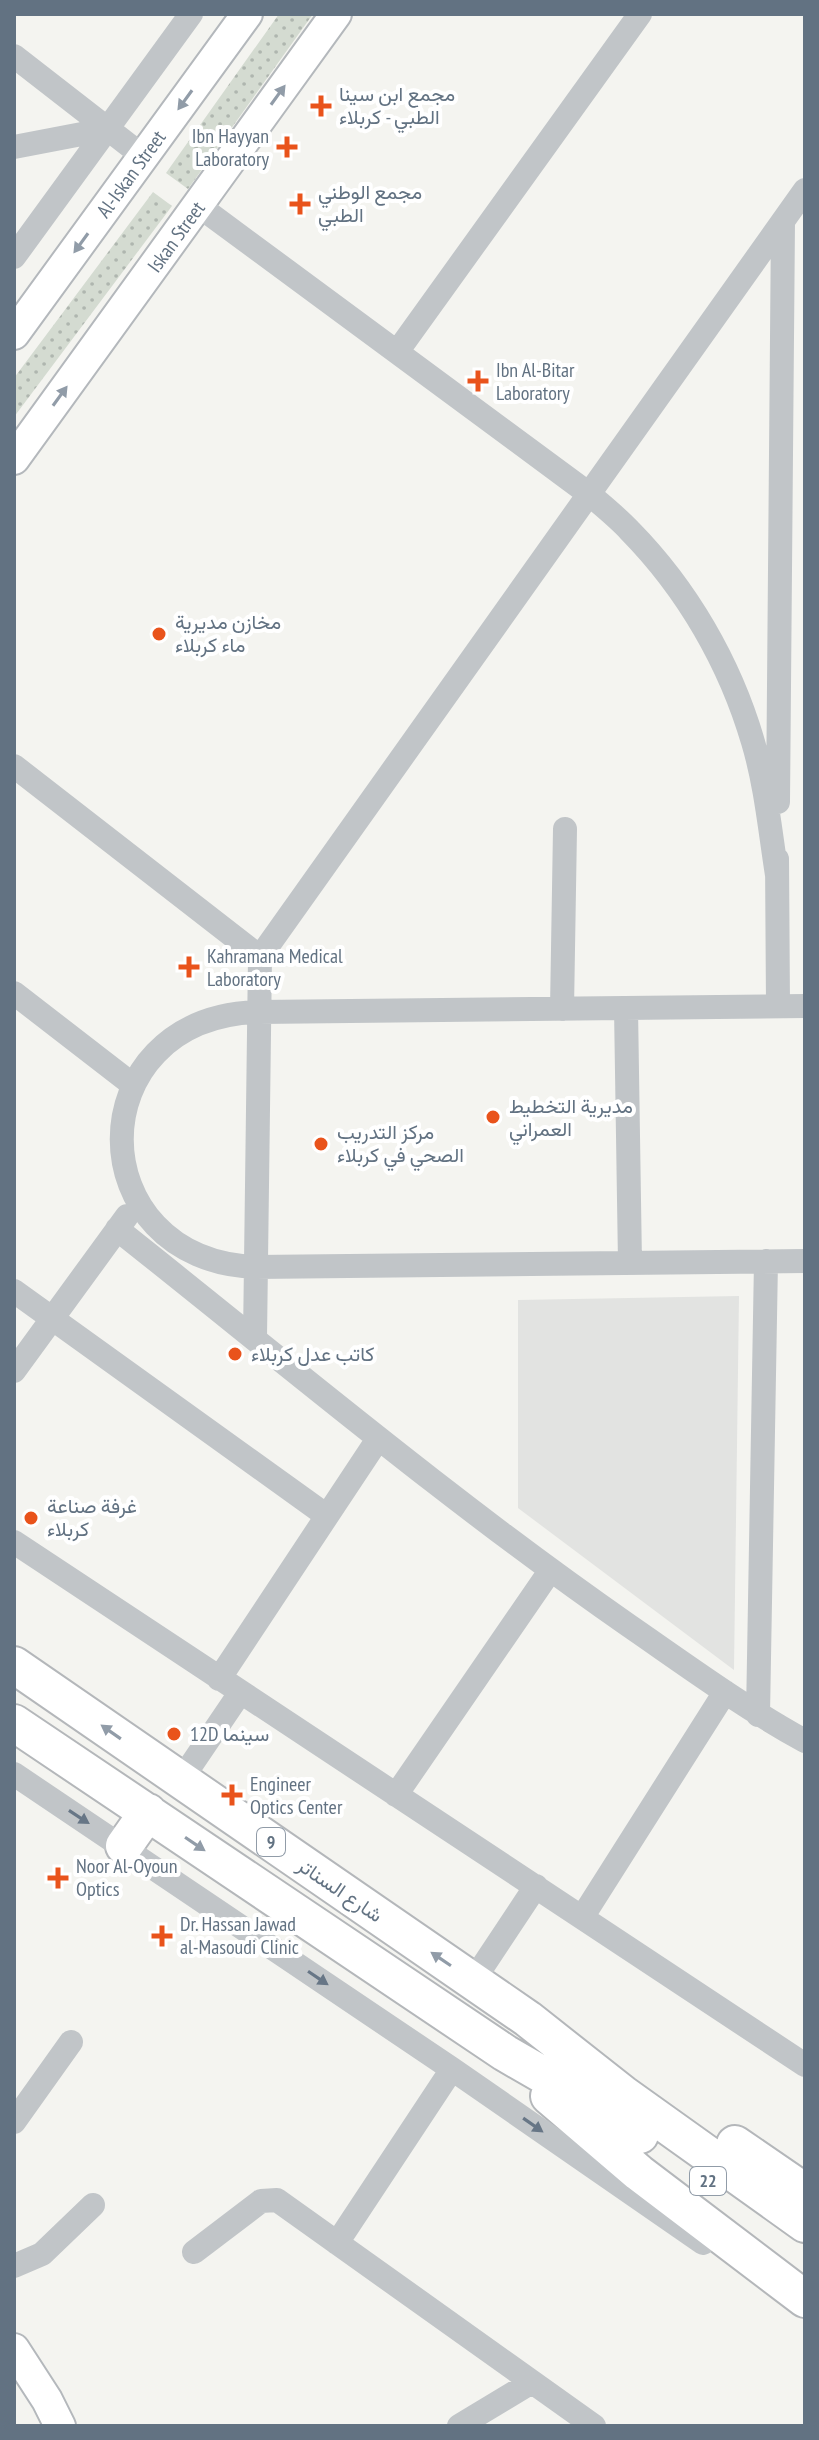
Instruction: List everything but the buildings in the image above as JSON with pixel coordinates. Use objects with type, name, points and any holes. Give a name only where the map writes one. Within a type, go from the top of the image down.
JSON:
[{"type":"highway","name":"شارع السناتر","points":[[14,1665],[528,2019],[616,2103]]},
{"type":"highway","name":"9","points":[[14,1723],[505,2053],[581,2125],[639,2173],[805,2299]]},
{"type":"highway","points":[[124,1846],[148,1812]]},
{"type":"highway","name":"9","points":[[528,2019],[636,2079],[805,2192]]},
{"type":"highway","name":"22","points":[[505,2053],[616,2103],[805,2224]]},
{"type":"highway","name":"22","points":[[616,2103],[805,2251]]},
{"type":"main road","name":"Al-Iskan Street","points":[[14,334],[247,14]]},
{"type":"main road","name":"Iskan Street","points":[[15,457],[336,14]]},
{"type":"main road","points":[[14,2349],[60,2426]]},
{"type":"street","points":[[14,257],[191,14]]},
{"type":"street","points":[[397,352],[640,14]]},
{"type":"street","points":[[14,56],[144,157]]},
{"type":"street","points":[[14,147],[108,129]]},
{"type":"street","points":[[255,1338],[260,957],[805,190]]},
{"type":"street","points":[[199,206],[589,494],[629,529],[661,564],[694,611],[726,669],[753,742],[777,875]]},
{"type":"street","points":[[778,1006],[783,221]]},
{"type":"street","points":[[14,766],[260,957]]},
{"type":"street","points":[[562,1009],[565,829]]},
{"type":"street","points":[[14,993],[133,1085]]},
{"type":"street","points":[[805,1006],[259,1012],[221,1015],[179,1033],[155,1053],[133,1085],[124,1116],[122,1141],[124,1166],[137,1201],[161,1230],[191,1252],[227,1264],[256,1267],[805,1261]]},
{"type":"street","points":[[626,1008],[630,1263]]},
{"type":"street","points":[[14,1371],[137,1201]]},
{"type":"street","points":[[117,1229],[378,1439],[550,1571],[758,1715],[805,1741]]},
{"type":"street","points":[[758,1715],[766,1261]]},
{"type":"street","points":[[14,1291],[327,1516]]},
{"type":"street","points":[[219,1679],[378,1439]]},
{"type":"street","points":[[14,1542],[805,2065]]},
{"type":"street","points":[[396,1795],[550,1571]]},
{"type":"street","points":[[583,1916],[725,1692]]},
{"type":"street","points":[[181,1780],[240,1693]]},
{"type":"street","points":[[14,1774],[708,2246],[737,2261],[761,2268]]},
{"type":"street","points":[[473,1981],[536,1886]]},
{"type":"street","points":[[14,2122],[71,2042]]},
{"type":"street","points":[[337,2243],[452,2069]]},
{"type":"street","points":[[194,2252],[266,2199],[277,2200],[594,2426]]},
{"type":"street","points":[[14,2266],[42,2254],[93,2205]]},
{"type":"street","points":[[459,2426],[532,2382]]},
{"type":"shaded area","points":[[279,14],[313,14],[188,189],[166,173]]},
{"type":"shaded area","points":[[153,192],[172,206],[14,417],[14,378]]},
{"type":"shaded area","points":[[739,1296],[734,1670],[518,1508],[518,1300]]},
{"type":"place","name":"مجمع ابن سينا الطبي - كربلاء","points":[[321,106]]},
{"type":"place","name":"Ibn Hayyan Laboratory","points":[[287,147]]},
{"type":"place","name":"مجمع الوطني الطبي","points":[[300,204]]},
{"type":"place","name":"Ibn Al-Bitar Laboratory","points":[[478,381]]},
{"type":"place","name":"مخازن مديرية ماء كربلاء","points":[[159,634]]},
{"type":"place","name":"Kahramana Medical Laboratory","points":[[189,967]]},
{"type":"place","name":"مديرية التخطيط العمراني","points":[[493,1117]]},
{"type":"place","name":"مركز التدريب الصحي في كربلاء","points":[[321,1144]]},
{"type":"place","name":"كاتب عدل كربلاء","points":[[235,1354]]},
{"type":"place","name":"غرفة صناعة كربلاء","points":[[31,1518]]},
{"type":"place","name":"12D سينما","points":[[174,1734]]},
{"type":"place","name":"Engineer Optics Center","points":[[232,1795]]},
{"type":"place","name":"Noor Al-Oyoun Optics","points":[[58,1878]]},
{"type":"place","name":"Dr. Hassan Jawad al-Masoudi Clinic","points":[[162,1936]]}]
